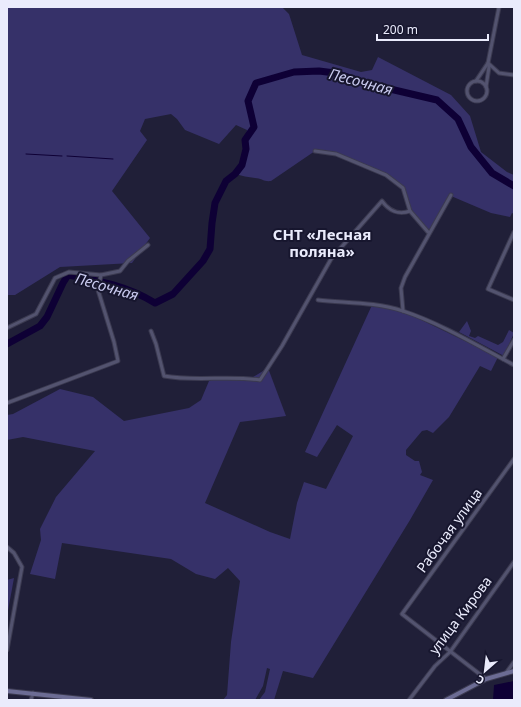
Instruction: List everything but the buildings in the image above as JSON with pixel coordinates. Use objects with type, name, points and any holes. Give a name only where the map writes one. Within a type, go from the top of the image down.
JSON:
[{"type":"main road","points":[[446,700],[486,679],[514,671]]},
{"type":"main road","points":[[7,691],[90,700]]},
{"type":"street","points":[[486,87],[482,82],[476,81],[470,83],[467,89],[468,95],[472,100],[479,101],[487,92],[488,63],[499,7]]},
{"type":"street","points":[[488,63],[499,73],[514,76]]},
{"type":"street","points":[[476,81],[488,63]]},
{"type":"street","points":[[315,151],[336,154],[386,175],[402,188],[410,211],[428,232]]},
{"type":"street","points":[[403,311],[401,288],[405,277],[451,195]]},
{"type":"street","points":[[151,331],[164,376],[206,379],[218,377],[260,380],[282,346],[319,279],[340,247],[382,201],[395,212],[403,214],[410,211]]},
{"type":"street","points":[[514,232],[488,289],[514,300]]},
{"type":"street","points":[[7,328],[36,314],[55,278],[69,272],[101,275],[120,271],[128,261],[148,245]]},
{"type":"street","points":[[7,403],[118,361],[114,342],[98,290],[101,275]]},
{"type":"street","points":[[318,300],[372,305],[403,311],[514,365]]},
{"type":"street","points":[[503,359],[514,340]]},
{"type":"street","name":"Рабочая улица","points":[[450,652],[402,614],[514,459]]},
{"type":"street","points":[[7,547],[14,553],[22,568],[7,650]]},
{"type":"street","name":"улица Кирова","points":[[409,700],[435,666],[450,652],[514,562]]},
{"type":"street","points":[[450,652],[486,679]]},
{"type":"street","points":[[506,673],[514,662]]},
{"type":"street","points":[[31,700],[33,693]]},
{"type":"shaded area","points":[[7,7],[282,7],[289,14],[302,55],[361,72],[372,70],[378,57],[451,95],[470,116],[481,152],[507,172],[514,175],[514,214],[512,213],[510,217],[491,213],[451,196],[429,234],[410,211],[403,188],[386,175],[336,154],[315,151],[271,181],[235,174],[243,165],[247,130],[236,125],[219,144],[185,130],[177,119],[171,114],[145,119],[140,131],[147,140],[112,191],[150,238],[132,263],[60,267],[15,295],[7,295]]},
{"type":"shaded area","points":[[372,305],[403,311],[498,357],[491,371],[480,366],[449,417],[433,433],[427,430],[422,431],[406,450],[406,455],[415,461],[419,461],[422,472],[420,475],[433,480],[313,678],[283,671],[274,700],[259,700],[265,692],[270,669],[267,668],[263,686],[255,700],[223,700],[227,695],[231,642],[240,581],[228,568],[215,579],[196,574],[171,559],[62,543],[55,579],[30,574],[41,540],[40,529],[56,497],[95,451],[23,437],[7,440],[7,415],[13,414],[60,389],[93,397],[124,421],[189,408],[201,400],[209,381],[221,376],[253,377],[268,368],[286,416],[240,422],[205,503],[270,532],[290,539],[297,503],[304,482],[326,489],[353,436],[337,425],[317,457],[305,452]]},
{"type":"shaded area","points":[[467,321],[471,331],[469,336],[475,338],[478,336],[498,345],[503,342],[509,330],[514,333],[504,356],[459,332]]},
{"type":"shaded area","points":[[14,578],[7,616],[7,580]]},
{"type":"shaded area","points":[[514,681],[514,700],[493,700],[494,685]]},
{"type":"waterway","name":"Песочная","points":[[7,344],[40,326],[47,317],[68,275],[124,288],[155,303],[173,294],[203,261],[210,249],[215,203],[226,181],[235,174],[242,165],[246,149],[245,140],[254,127],[248,101],[256,83],[294,72],[319,71],[335,73],[373,85],[437,100],[458,119],[471,147],[492,173],[514,186]]},
{"type":"waterway","points":[[26,154],[62,156]]},
{"type":"waterway","points":[[67,156],[113,159]]},
{"type":"district","name":"СНТ «Лесная поляна»","points":[[322,242]]}]
